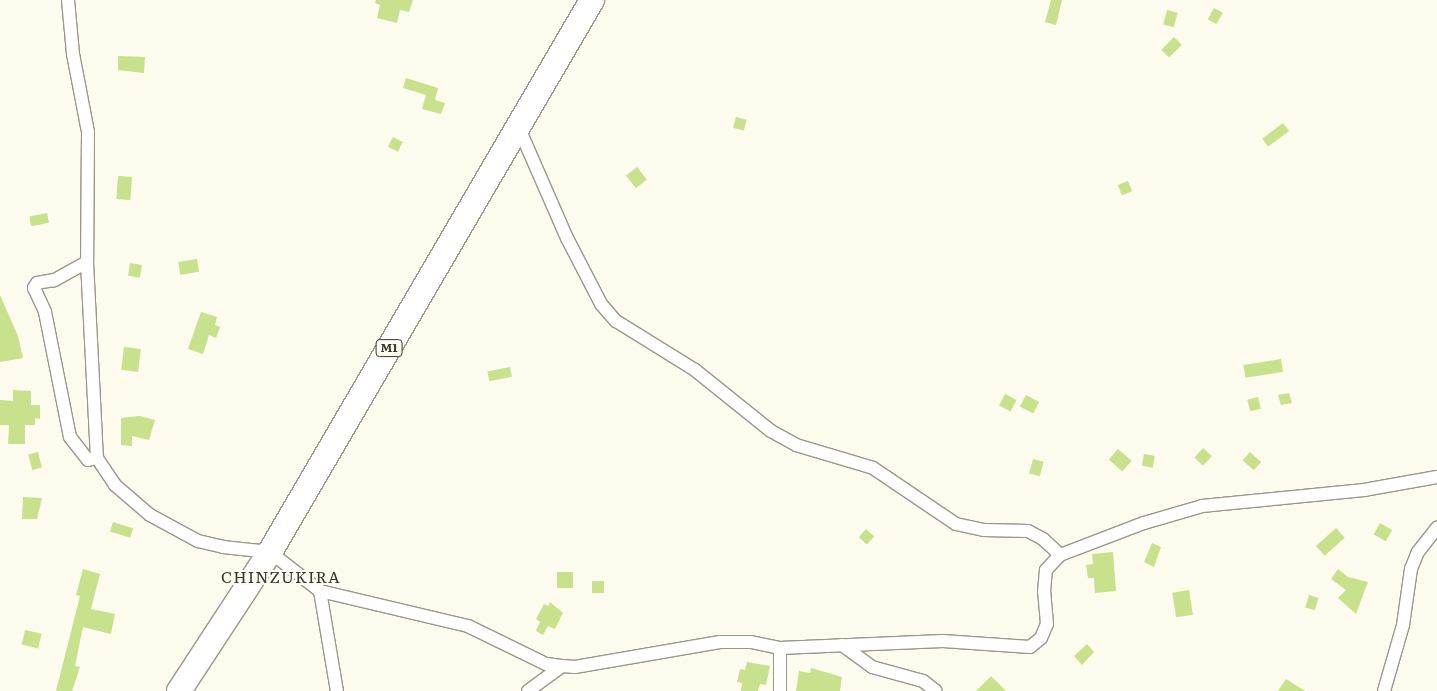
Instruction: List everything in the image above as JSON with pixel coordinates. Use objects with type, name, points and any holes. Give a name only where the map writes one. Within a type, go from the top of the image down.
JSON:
[{"type":"highway","name":"M1","points":[[179,691],[270,552],[592,0]]},
{"type":"street","points":[[68,0],[73,54],[88,132],[87,262],[98,458],[115,485],[150,515],[198,541],[223,548],[270,552],[320,591],[468,626],[546,664],[562,666],[575,667],[720,642],[752,642],[780,648],[943,641],[1030,646],[1041,638],[1047,624],[1044,592],[1046,570],[1060,555],[1144,523],[1202,506],[1364,490],[1437,477]]},
{"type":"street","points":[[518,126],[566,238],[601,304],[616,321],[695,370],[771,431],[796,445],[873,468],[956,524],[984,530],[1028,531],[1043,539],[1060,555]]},
{"type":"street","points":[[87,262],[54,280],[37,283],[34,288],[45,312],[70,437],[88,460],[98,458]]},
{"type":"street","points":[[1384,691],[1403,625],[1411,569],[1418,552],[1437,528]]},
{"type":"street","points":[[320,591],[337,691]]},
{"type":"street","points":[[842,645],[872,667],[922,681],[936,691]]},
{"type":"street","points":[[780,648],[780,691]]},
{"type":"street","points":[[528,691],[562,666]]},
{"type":"building","points":[[376,0],[413,0],[409,12],[400,10],[397,23],[377,18],[380,5],[375,3]]},
{"type":"building","points":[[1051,0],[1062,0],[1056,25],[1045,22]]},
{"type":"building","points":[[1214,8],[1223,13],[1216,24],[1208,19]]},
{"type":"building","points":[[1167,10],[1178,13],[1174,27],[1163,24]]},
{"type":"building","points":[[1174,37],[1182,45],[1169,58],[1161,50]]},
{"type":"building","points":[[118,56],[145,57],[144,73],[118,70]]},
{"type":"building","points":[[406,78],[438,88],[435,100],[445,103],[441,114],[422,109],[426,95],[403,88]]},
{"type":"building","points":[[736,117],[747,120],[744,130],[733,128]]},
{"type":"building","points":[[1283,123],[1289,131],[1268,147],[1262,139]]},
{"type":"building","points":[[393,137],[403,142],[398,152],[388,147]]},
{"type":"building","points":[[637,167],[647,180],[636,188],[626,176]]},
{"type":"building","points":[[118,176],[132,177],[130,200],[116,199]]},
{"type":"building","points":[[1128,181],[1132,191],[1122,195],[1118,185]]},
{"type":"building","points":[[47,213],[49,223],[31,226],[29,216]]},
{"type":"building","points":[[197,259],[199,272],[180,275],[178,262]]},
{"type":"building","points":[[130,263],[142,265],[140,278],[128,276]]},
{"type":"building","points":[[0,295],[18,336],[23,358],[0,362]]},
{"type":"building","points":[[201,312],[217,317],[215,325],[220,327],[216,338],[209,335],[203,354],[188,349]]},
{"type":"building","points":[[124,347],[141,349],[138,372],[121,370]]},
{"type":"building","points":[[1281,359],[1283,372],[1246,378],[1243,365]]},
{"type":"building","points":[[510,367],[512,377],[489,381],[487,371]]},
{"type":"building","points":[[13,390],[31,391],[31,405],[40,405],[40,419],[35,418],[35,425],[25,425],[25,444],[8,444],[9,425],[0,425],[0,400],[13,401]]},
{"type":"building","points":[[1289,393],[1292,403],[1281,405],[1278,395]]},
{"type":"building","points":[[1005,394],[1017,400],[1011,411],[999,406]]},
{"type":"building","points":[[1026,395],[1039,402],[1033,414],[1020,406]]},
{"type":"building","points":[[1258,397],[1261,409],[1250,411],[1247,400]]},
{"type":"building","points":[[140,416],[155,420],[149,440],[132,436],[132,446],[121,445],[121,418]]},
{"type":"building","points":[[1203,448],[1212,456],[1203,466],[1194,458]]},
{"type":"building","points":[[1118,449],[1132,461],[1122,471],[1109,460]]},
{"type":"building","points":[[38,452],[42,468],[32,470],[28,454]]},
{"type":"building","points":[[1250,452],[1261,462],[1254,470],[1243,460]]},
{"type":"building","points":[[1144,454],[1155,456],[1153,468],[1142,466]]},
{"type":"building","points":[[1033,459],[1044,462],[1040,476],[1029,473]]},
{"type":"building","points":[[23,497],[42,498],[37,519],[22,519]]},
{"type":"building","points":[[113,522],[133,528],[130,538],[110,532]]},
{"type":"building","points":[[1380,523],[1392,530],[1386,541],[1374,534]]},
{"type":"building","points":[[1336,528],[1345,538],[1325,556],[1316,546]]},
{"type":"building","points":[[866,529],[874,536],[867,545],[859,537]]},
{"type":"building","points":[[1152,543],[1161,547],[1154,567],[1144,562]]},
{"type":"building","points":[[1113,552],[1116,591],[1095,593],[1094,578],[1088,578],[1086,565],[1093,564],[1092,554]]},
{"type":"building","points":[[83,569],[100,574],[91,609],[115,614],[111,634],[83,627],[75,666],[80,667],[72,691],[56,691],[80,596],[76,595]]},
{"type":"building","points":[[1338,569],[1348,577],[1368,582],[1356,614],[1338,598],[1346,590],[1331,579]]},
{"type":"building","points":[[557,572],[573,572],[573,588],[557,588]]},
{"type":"building","points":[[592,581],[604,581],[604,593],[592,593]]},
{"type":"building","points":[[1189,590],[1193,615],[1176,617],[1172,593]]},
{"type":"building","points":[[1309,595],[1319,598],[1315,610],[1305,607]]},
{"type":"building","points":[[550,602],[563,613],[555,629],[548,626],[543,635],[536,631],[540,622],[536,619],[544,604],[548,606]]},
{"type":"building","points":[[25,630],[42,634],[38,648],[22,645]]},
{"type":"building","points":[[1087,644],[1094,652],[1082,665],[1074,656]]},
{"type":"building","points":[[747,662],[770,666],[766,685],[760,684],[758,691],[741,691],[742,683],[737,682],[740,669],[745,670]]},
{"type":"building","points":[[811,668],[842,677],[840,691],[796,691],[799,671],[810,673]]},
{"type":"building","points":[[991,676],[1006,691],[976,691]]},
{"type":"building","points":[[1286,679],[1305,691],[1278,691]]},
{"type":"district","name":"CHINZUKIRA","points":[[281,576]]}]
